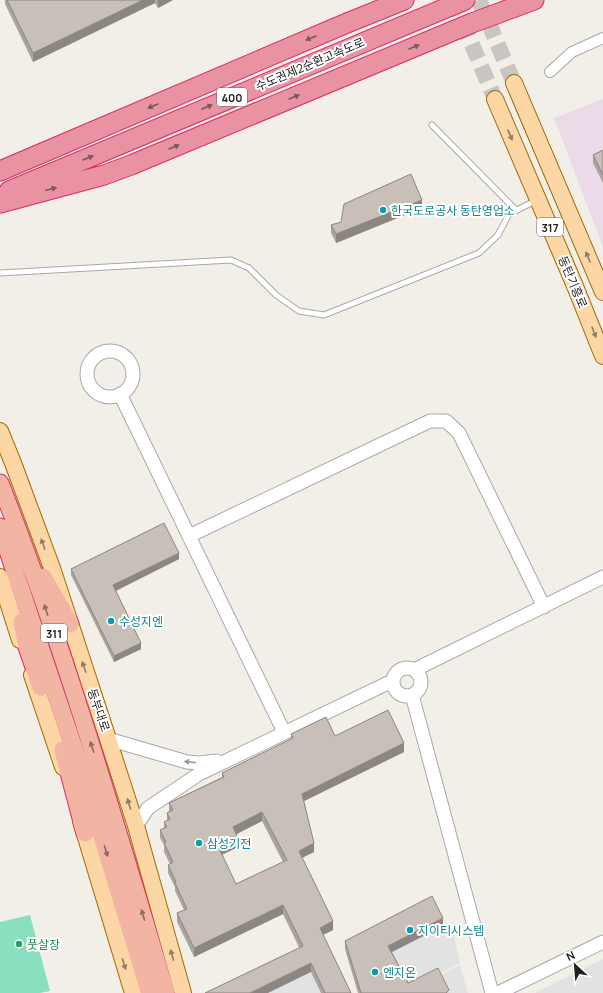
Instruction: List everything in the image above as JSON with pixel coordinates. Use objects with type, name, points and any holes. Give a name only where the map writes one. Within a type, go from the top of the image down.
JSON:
[{"type":"highway","points":[[347,23],[392,0]]},
{"type":"highway","name":"수도권제2순환고속도로","points":[[0,171],[404,0]]},
{"type":"highway","name":"수도권제2순환고속도로","points":[[0,194],[465,0]]},
{"type":"highway","points":[[0,203],[104,175],[131,165],[472,23],[522,0]]},
{"type":"highway","points":[[472,23],[534,0]]},
{"type":"highway","name":"동부대로","points":[[0,483],[25,547],[104,784],[166,993]]},
{"type":"highway","points":[[0,528],[27,647],[65,757],[85,833]]},
{"type":"highway","name":"311","points":[[0,528],[87,787],[150,993]]},
{"type":"highway","points":[[25,547],[70,624]]},
{"type":"main road","name":"동탄기흥로","points":[[514,83],[603,292]]},
{"type":"main road","name":"동탄기흥로","points":[[495,99],[603,356]]},
{"type":"main road","name":"동부대로","points":[[0,431],[14,464],[49,560],[108,739],[136,826],[183,993]]},
{"type":"main road","points":[[0,577],[85,833],[133,993]]},
{"type":"street","points":[[550,72],[572,52],[603,38]]},
{"type":"street","points":[[120,394],[284,732]]},
{"type":"street","points":[[189,536],[430,420],[446,421],[459,433],[544,606]]},
{"type":"street","points":[[414,670],[603,577]]},
{"type":"street","points":[[405,668],[414,670],[420,676],[421,685],[419,690],[408,696],[398,694],[392,681],[396,672],[405,668]]},
{"type":"street","points":[[136,826],[148,808],[198,774],[392,681]]},
{"type":"street","points":[[412,695],[492,993]]},
{"type":"street","points":[[108,739],[187,762],[199,763],[229,759]]},
{"type":"street","points":[[498,993],[603,942]]},
{"type":"lane","points":[[432,125],[516,210]]},
{"type":"lane","points":[[0,273],[232,260],[250,268],[276,295],[298,311],[324,315],[479,253],[498,235],[509,214],[538,200]]},
{"type":"shaded area","points":[[603,99],[603,247],[554,118]]},
{"type":"shaded area","points":[[451,922],[460,963],[407,990],[388,954]]},
{"type":"shaded area","points":[[603,959],[603,993],[535,993]]},
{"type":"shaded area","points":[[460,965],[468,993],[446,993],[437,977]]},
{"type":"shaded area","points":[[311,972],[321,993],[268,993],[308,974]]},
{"type":"green space","name":"풋살장","points":[[30,915],[50,991],[40,993],[0,993],[0,922]]},
{"type":"building","points":[[7,0],[143,0],[33,53]]},
{"type":"building","points":[[603,150],[603,175],[593,155]]},
{"type":"building","name":"한국도로공사 동탄영업소","points":[[411,174],[422,200],[336,234],[331,225],[341,222],[344,204]]},
{"type":"building","name":"수성지엔","points":[[164,523],[179,553],[113,585],[141,643],[114,656],[71,569]]},
{"type":"building","points":[[388,710],[404,743],[302,794],[314,843],[299,851],[333,921],[320,928],[351,993],[325,993],[311,963],[250,993],[205,993],[303,946],[283,905],[194,948],[177,913],[187,909],[168,865],[173,862],[160,830],[167,827],[164,822],[170,819],[167,813],[173,810],[169,803],[224,777],[222,773],[293,738],[291,734],[326,717],[335,736]],"holes":[[[262,812],[287,860],[236,884],[219,848],[238,838],[233,827]]]},
{"type":"building","points":[[432,896],[443,918],[388,946],[408,983],[438,968],[449,990],[446,993],[361,993],[345,941]]},
{"type":"tunnel","points":[[453,0],[495,99]]},
{"type":"tunnel","points":[[479,0],[514,83]]},
{"type":"place","name":"한국도로공사 동탄영업소","points":[[383,210]]},
{"type":"place","name":"수성지엔","points":[[111,621]]},
{"type":"place","name":"삼성기전","points":[[199,843]]},
{"type":"place","name":"지이티시스템","points":[[410,930]]},
{"type":"place","name":"풋살장","points":[[19,944]]},
{"type":"place","name":"엔지온","points":[[375,972]]}]
